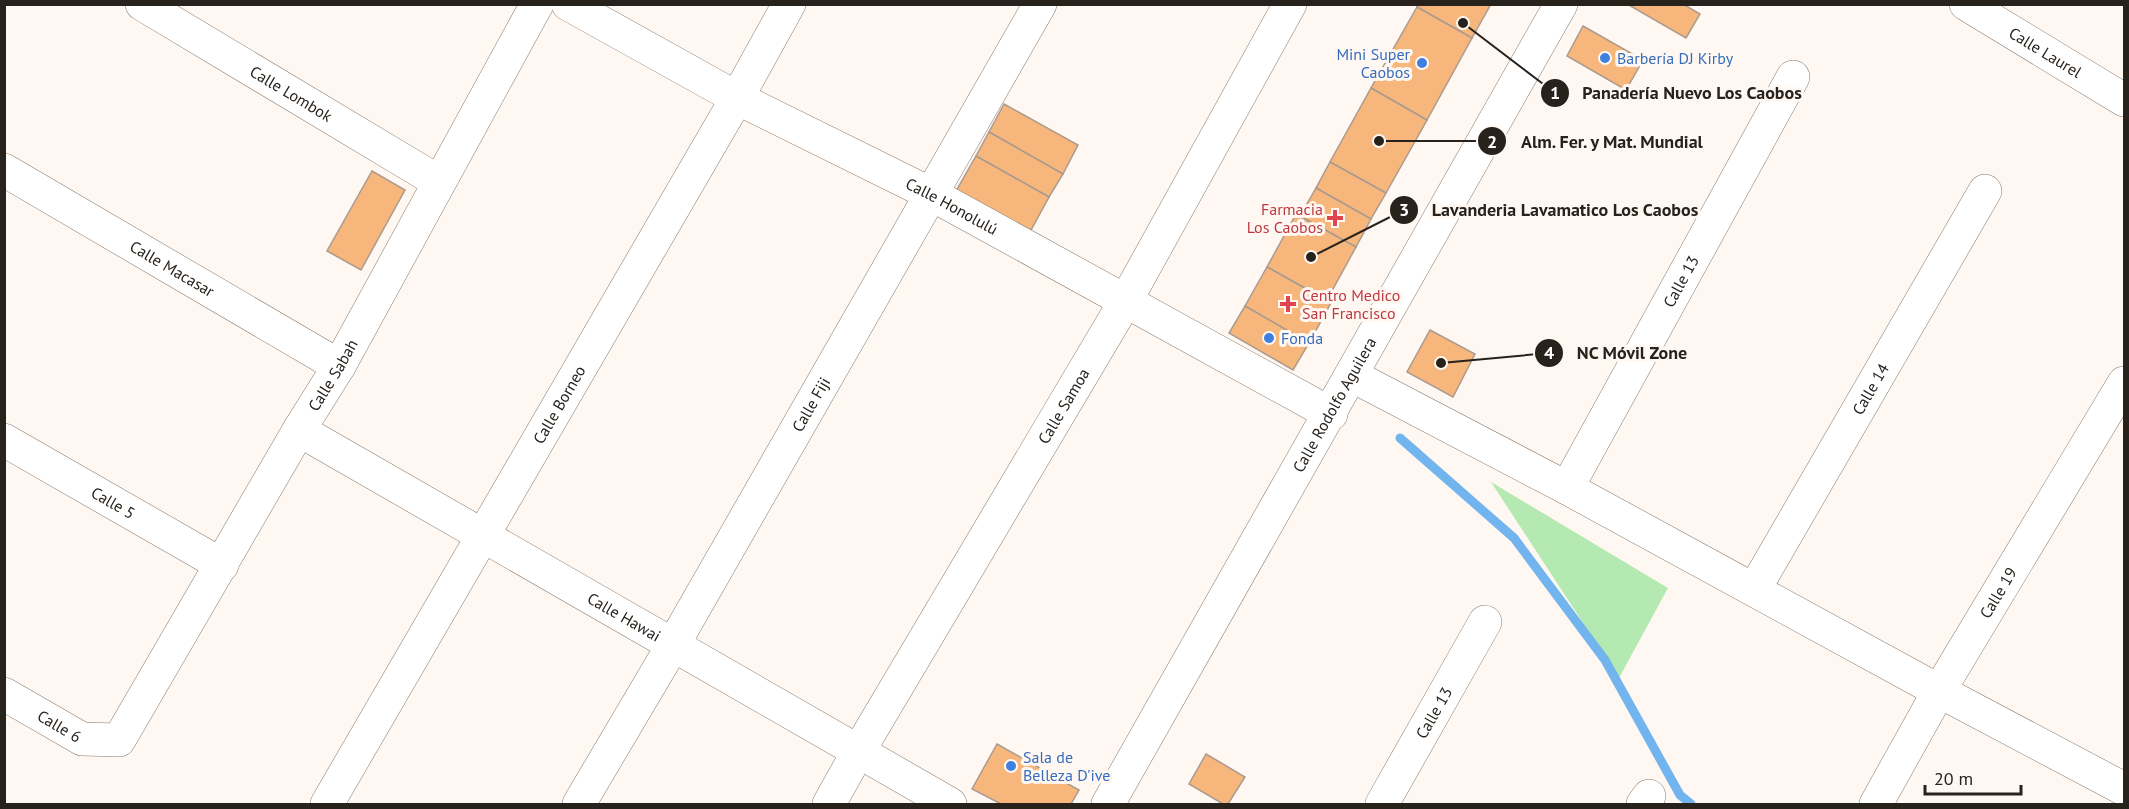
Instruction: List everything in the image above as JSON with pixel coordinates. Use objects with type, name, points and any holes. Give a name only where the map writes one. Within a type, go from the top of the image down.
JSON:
[{"type":"street","name":"Calle Lombok","points":[[142,4],[439,182]]},
{"type":"street","name":"Calle Sabah","points":[[119,740],[299,430],[339,366],[537,4]]},
{"type":"street","name":"Calle Honolulú","points":[[568,4],[737,98],[931,194],[1331,414]]},
{"type":"street","name":"Calle Borneo","points":[[327,804],[737,98],[789,4]]},
{"type":"street","name":"Calle Fiji","points":[[579,804],[673,645],[1040,4]]},
{"type":"street","name":"Calle Samoa","points":[[830,804],[858,752],[1125,302],[1290,4]]},
{"type":"street","name":"Calle Rodolfo Aguilera","points":[[1108,804],[1331,414],[1561,4]]},
{"type":"street","name":"Calle Laurel","points":[[1966,4],[2124,100]]},
{"type":"street","name":"Calle 13","points":[[1567,488],[1793,77]]},
{"type":"street","name":"Calle Macasar","points":[[4,170],[339,366]]},
{"type":"street","name":"Calle 14","points":[[1755,588],[1985,191]]},
{"type":"street","points":[[1351,375],[1755,588],[1939,691],[2124,789]]},
{"type":"street","name":"Calle 19","points":[[1876,804],[1939,691],[2124,383]]},
{"type":"street","name":"Calle Hawai","points":[[299,430],[950,804]]},
{"type":"street","name":"Calle 5","points":[[4,440],[222,565]]},
{"type":"street","name":"Calle 13","points":[[1382,804],[1485,622]]},
{"type":"street","name":"Calle 6","points":[[4,694],[82,739],[119,740]]},
{"type":"green space","points":[[1491,482],[1668,588],[1619,678]]},
{"type":"building","points":[[1418,4],[1491,4],[1472,38],[1417,7]]},
{"type":"building","points":[[1627,4],[1683,4],[1700,14],[1686,38]]},
{"type":"building","name":"Mini Super Caobos","points":[[1417,7],[1472,38],[1427,120],[1371,88]]},
{"type":"building","name":"Barbería DJ Kirby","points":[[1583,26],[1643,60],[1626,90],[1567,56]]},
{"type":"building","points":[[1371,88],[1427,120],[1386,193],[1330,162]]},
{"type":"building","points":[[1004,104],[1078,145],[1063,174],[989,132]]},
{"type":"building","points":[[989,132],[1063,174],[1049,197],[976,156]]},
{"type":"building","points":[[976,156],[1049,197],[1030,232],[956,191]]},
{"type":"building","points":[[1330,162],[1386,193],[1371,219],[1316,188]]},
{"type":"building","points":[[372,171],[405,190],[361,270],[327,251]]},
{"type":"building","name":"Farmacia Los Caobos","points":[[1316,188],[1371,219],[1356,247],[1300,216]]},
{"type":"building","points":[[1296,214],[1356,247],[1327,300],[1267,267]]},
{"type":"building","name":"Centro Medico San Francisco","points":[[1267,267],[1331,303],[1309,343],[1245,306]]},
{"type":"building","name":"Fonda","points":[[1245,306],[1309,343],[1293,370],[1229,333]]},
{"type":"building","points":[[1430,330],[1475,354],[1453,397],[1407,372]]},
{"type":"building","name":"Sala de Belleza D'ive","points":[[997,744],[1079,790],[1071,804],[1001,804],[972,789]]},
{"type":"building","points":[[1206,754],[1245,777],[1228,804],[1223,804],[1189,784]]},
{"type":"waterway","points":[[1400,438],[1514,538],[1605,660],[1680,795],[1691,804]]},
{"type":"place","name":"Panadería Nuevo Los Caobos","points":[[1463,23]]},
{"type":"place","name":"Barbería DJ Kirby","points":[[1605,58]]},
{"type":"place","name":"Mini Super Caobos","points":[[1422,63]]},
{"type":"place","name":"Alm. Fer. y Mat. Mundial","points":[[1379,141]]},
{"type":"place","name":"Farmacia Los Caobos","points":[[1335,218]]},
{"type":"place","name":"Lavanderia Lavamatico Los Caobos","points":[[1311,257]]},
{"type":"place","name":"Centro Medico San Francisco","points":[[1288,304]]},
{"type":"place","name":"Fonda","points":[[1269,338]]},
{"type":"place","name":"NC Móvil Zone","points":[[1441,363]]},
{"type":"place","name":"Sala de Belleza D'ive","points":[[1011,766]]}]
